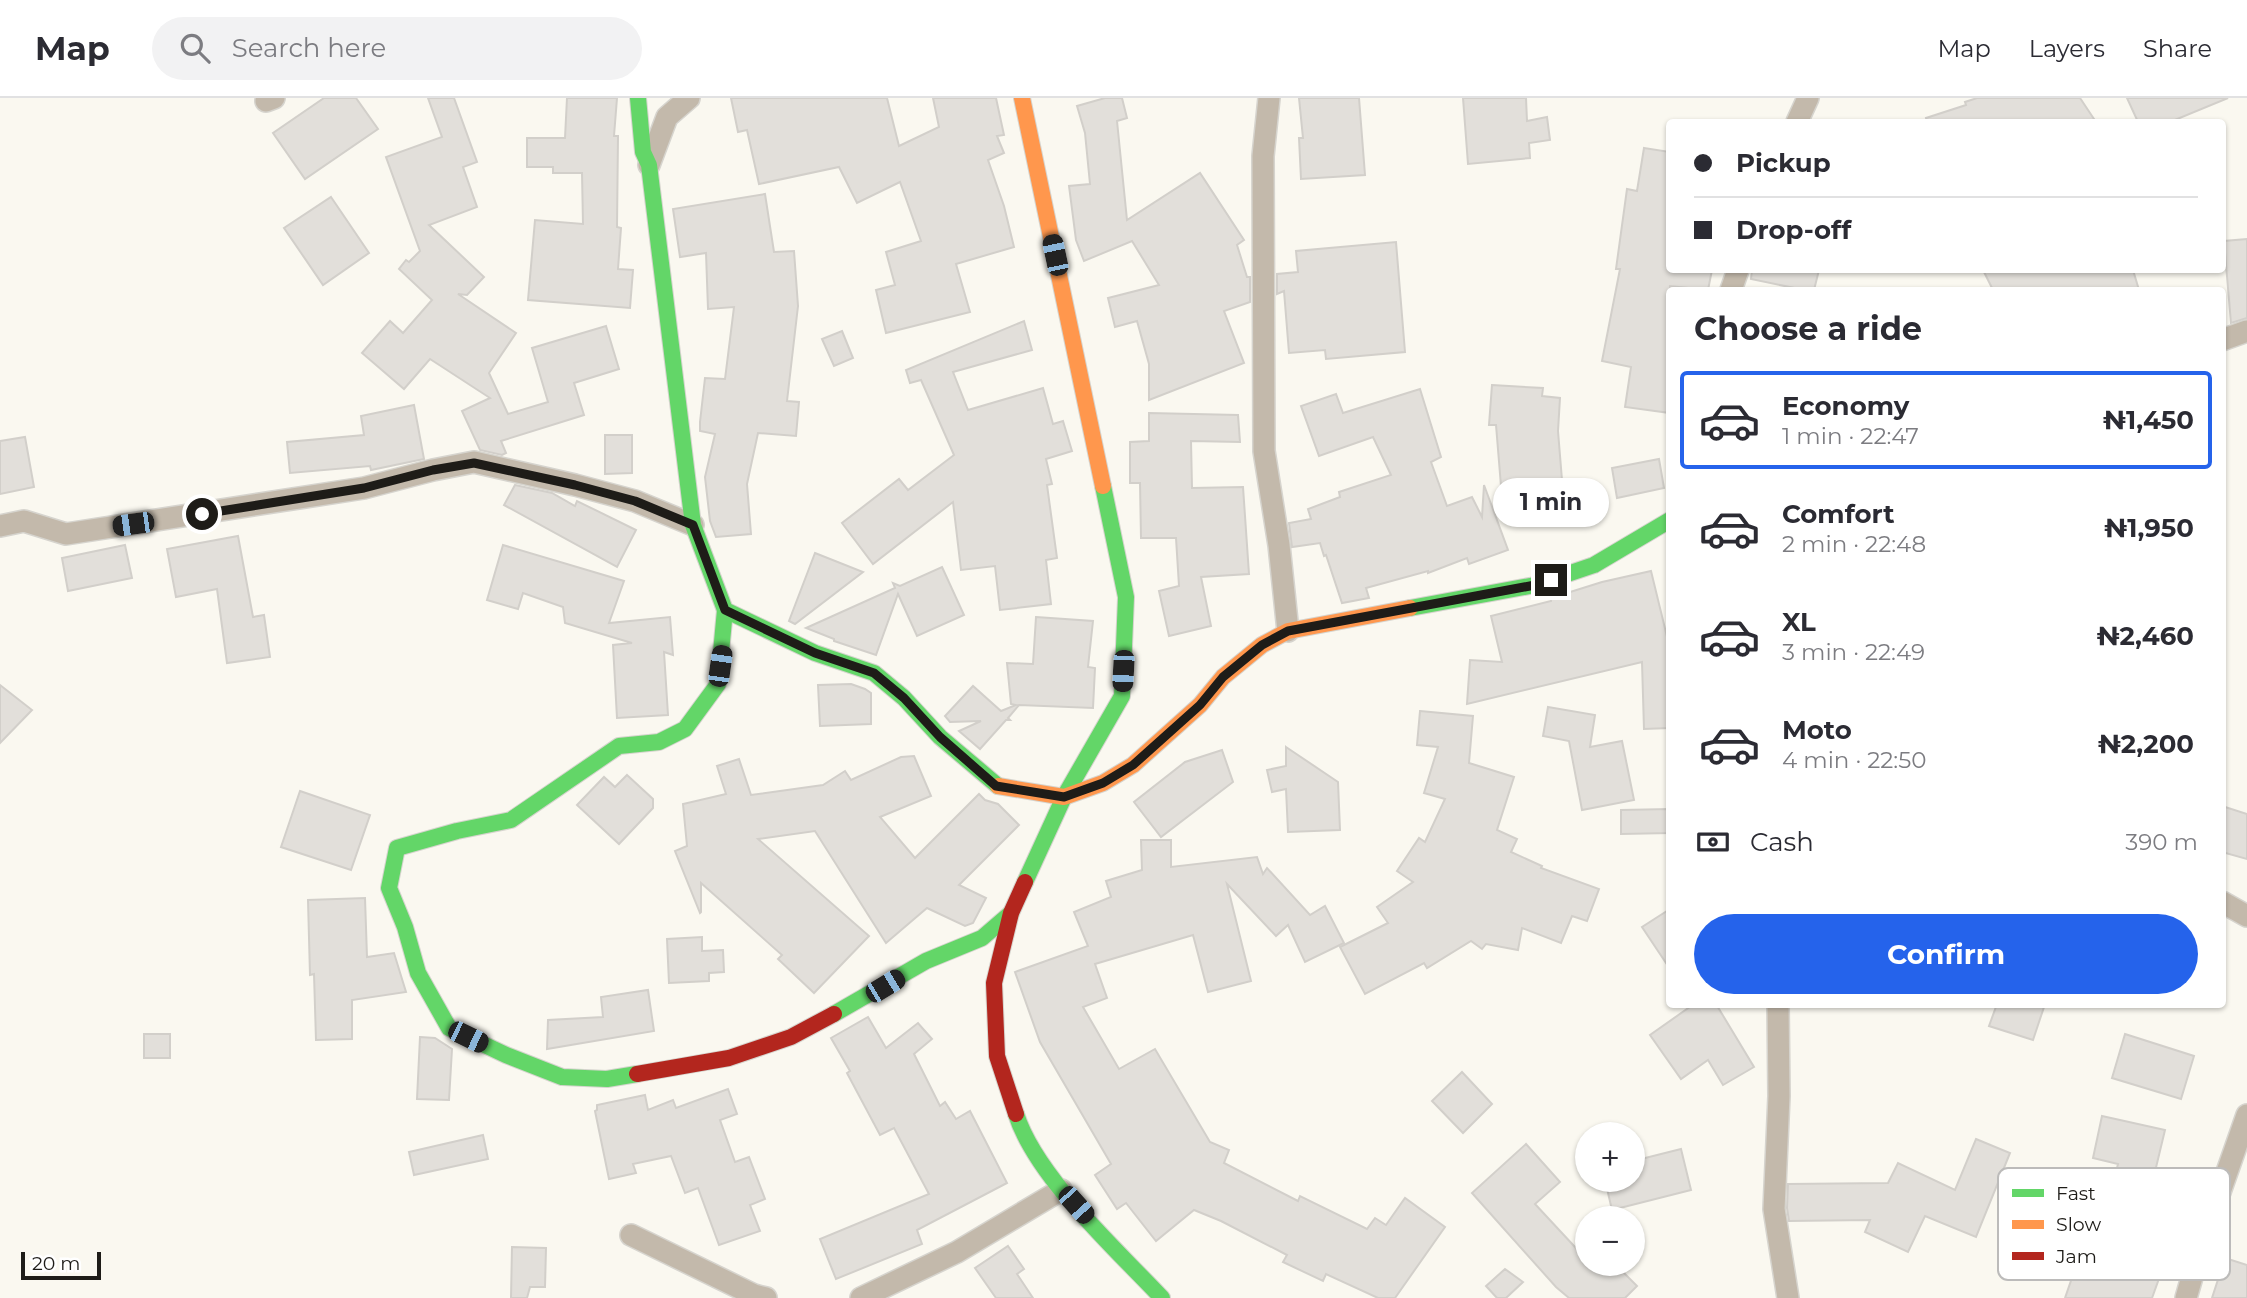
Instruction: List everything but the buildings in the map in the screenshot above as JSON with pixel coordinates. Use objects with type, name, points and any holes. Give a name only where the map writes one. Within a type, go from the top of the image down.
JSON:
[{"type":"street","points":[[638,98],[643,152],[649,165],[693,525],[725,610],[718,684],[685,729],[659,742],[619,746],[511,820],[457,831],[397,848],[389,888],[405,927],[418,972],[449,1028],[562,1077],[607,1079],[729,1058],[791,1037],[865,998],[926,961],[982,938],[1011,912]]},
{"type":"street","points":[[649,165],[667,117],[690,98]]},
{"type":"street","points":[[1022,98],[1126,597],[1122,696],[1064,797],[1011,912],[994,983],[997,1056],[1022,1134],[1061,1190],[1162,1298]]},
{"type":"street","points":[[1269,98],[1263,156],[1264,451],[1279,545],[1288,631]]},
{"type":"street","points":[[1798,119],[1808,98]]},
{"type":"street","points":[[2226,339],[2247,331]]},
{"type":"street","points":[[0,526],[24,521],[66,534],[364,488],[433,470],[474,463],[635,501],[693,525]]},
{"type":"street","points":[[725,610],[815,653],[874,673],[904,698],[940,737],[996,786],[1064,797],[1103,783],[1133,765],[1200,705],[1223,677],[1262,645],[1288,631],[1535,585],[1594,565],[1666,522]]},
{"type":"street","points":[[2226,904],[2247,916]]},
{"type":"street","points":[[1778,1008],[1779,1096],[1773,1209],[1788,1298]]},
{"type":"street","points":[[2228,1168],[2247,1115]]},
{"type":"street","points":[[861,1298],[957,1252],[1061,1190]]},
{"type":"street","points":[[631,1235],[754,1295],[766,1298]]},
{"type":"street","points":[[2186,1298],[2191,1280]]},
{"type":"traffic: fast","points":[[638,98],[643,152],[649,165],[693,525],[725,610],[815,653],[874,673],[904,698],[940,737],[998,786]]},
{"type":"traffic: fast","points":[[1025,882],[1064,797],[1122,696],[1126,597],[1103,486]]},
{"type":"traffic: fast","points":[[1410,608],[1535,585],[1594,565],[1666,522]]},
{"type":"traffic: fast","points":[[637,1074],[607,1079],[562,1077],[449,1028],[418,973],[405,927],[389,888],[397,848],[457,831],[511,820],[619,746],[659,742],[685,729],[718,684],[725,610]]},
{"type":"traffic: fast","points":[[834,1014],[926,961],[982,938],[1011,913]]},
{"type":"traffic: fast","points":[[1016,1114],[1026,1138],[1059,1187],[1162,1298]]},
{"type":"traffic: slow","points":[[1022,98],[1103,486]]},
{"type":"traffic: slow","points":[[998,786],[1064,797],[1103,783],[1133,765],[1200,705],[1223,677],[1262,645],[1288,631],[1410,608]]},
{"type":"traffic: jam","points":[[1016,1114],[997,1056],[994,983],[1011,913],[1025,882]]},
{"type":"traffic: jam","points":[[637,1074],[729,1058],[791,1037],[834,1014]]},
{"type":"route","points":[[202,514],[364,488],[433,470],[474,463],[509,469],[635,501],[693,525],[725,610],[815,653],[874,673],[904,698],[940,737],[996,786],[1064,797],[1103,783],[1133,765],[1200,705],[1223,677],[1262,645],[1288,631],[1551,580]]}]
